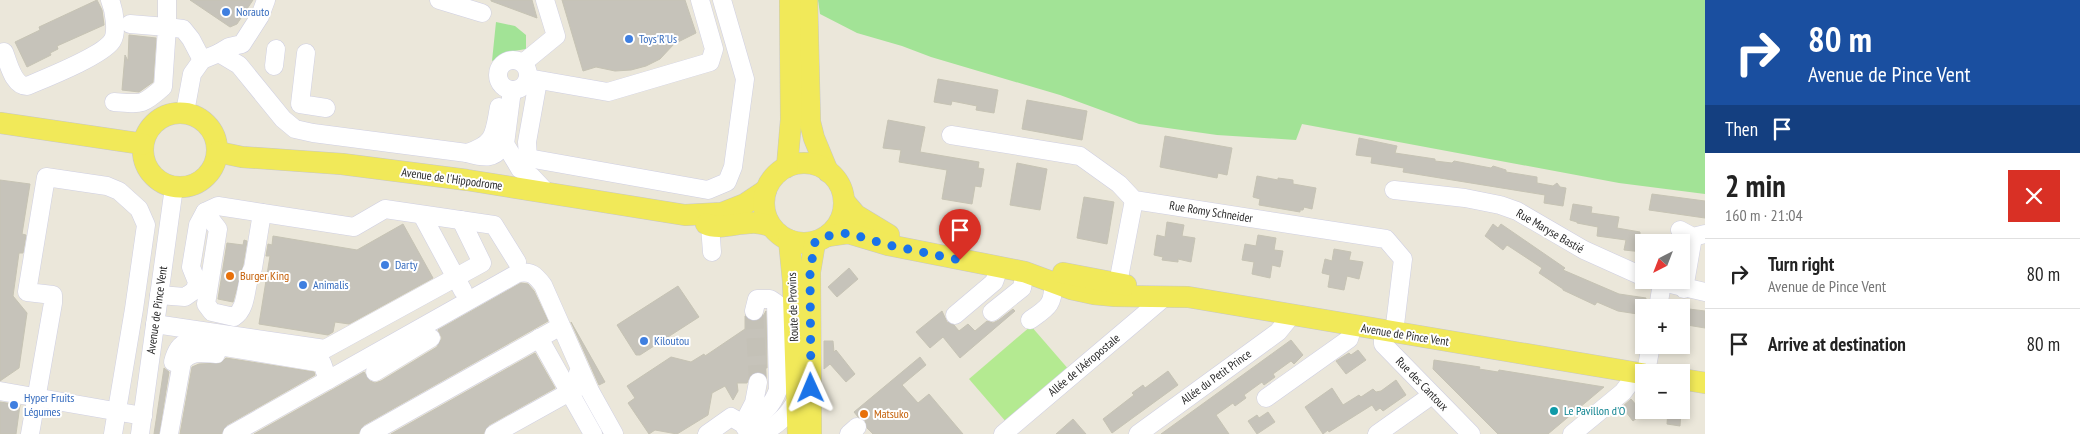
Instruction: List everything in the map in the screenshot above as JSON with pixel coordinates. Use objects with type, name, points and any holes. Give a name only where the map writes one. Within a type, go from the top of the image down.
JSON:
[{"type":"main road","points":[[787,167],[791,120],[790,0]]},
{"type":"main road","points":[[807,0],[810,122],[814,138],[828,172]]},
{"type":"main road","points":[[185,112],[198,117],[210,126],[216,138],[218,152],[214,167],[204,179],[190,186],[174,187],[158,180],[147,167],[143,156],[143,144],[150,128],[163,116],[185,112]]},
{"type":"main road","points":[[0,123],[143,144]]},
{"type":"main road","name":"Avenue de l'Hippodrome","points":[[218,152],[242,156],[395,170],[685,215],[722,213],[745,204],[766,190]]},
{"type":"main road","points":[[808,164],[818,166],[828,172],[836,180],[844,201],[837,226],[821,239],[802,243],[789,240],[779,234],[771,226],[764,204],[766,190],[773,178],[787,167],[808,164]]},
{"type":"main road","name":"Avenue de Pince Vent","points":[[844,201],[856,215],[868,224],[920,250]]},
{"type":"main road","name":"Avenue de l'Hippodrome","points":[[685,215],[710,226],[750,223],[771,226]]},
{"type":"main road","name":"Avenue de Pince Vent","points":[[821,239],[848,233],[888,245],[1025,272],[1053,283],[1094,294],[1188,298],[1635,372]]},
{"type":"main road","name":"Route de Provins","points":[[812,434],[810,272],[821,239]]},
{"type":"main road","name":"Route de Provins","points":[[789,240],[793,281],[798,434]]},
{"type":"main road","name":"Avenue de Pince Vent","points":[[1025,272],[1046,270],[1158,290],[1166,296]]},
{"type":"main road","points":[[1690,380],[1705,383]]},
{"type":"street","points":[[0,53],[4,52],[16,82],[27,86],[104,50],[113,40],[115,13],[110,0]]},
{"type":"street","points":[[114,102],[140,104],[148,101],[163,87],[167,0]]},
{"type":"street","points":[[185,112],[192,74],[202,60],[242,44],[260,16],[266,0]]},
{"type":"street","points":[[439,0],[482,13]]},
{"type":"street","points":[[507,88],[522,87],[556,36],[545,0]]},
{"type":"street","points":[[219,53],[239,65],[283,118],[295,129],[468,153],[483,158],[498,154],[505,144],[507,88],[498,77],[498,72],[503,63],[513,60],[530,74],[608,92],[710,62],[714,49],[700,0]]},
{"type":"street","points":[[530,74],[528,158],[708,190],[727,182],[733,166],[745,79],[722,0]]},
{"type":"street","points":[[130,24],[183,29],[191,39],[202,60]]},
{"type":"street","points":[[306,53],[300,104],[326,108]]},
{"type":"street","points":[[468,153],[483,148],[494,134],[507,88]]},
{"type":"street","points":[[951,135],[1080,156],[1119,184],[1134,200],[1118,283]]},
{"type":"street","points":[[505,144],[520,169],[531,176],[548,194]]},
{"type":"street","points":[[30,434],[53,295],[27,292],[46,177],[107,186],[119,191],[139,209],[146,225],[113,434]]},
{"type":"street","name":"Avenue de Pince Vent","points":[[140,434],[174,187]]},
{"type":"street","name":"Rue Maryse Bastié","points":[[1394,190],[1464,198],[1500,205],[1517,211],[1584,250],[1635,272]]},
{"type":"street","name":"Rue Romy Schneider","points":[[1134,200],[1386,239],[1403,259],[1388,332]]},
{"type":"street","points":[[159,294],[185,297],[195,290],[197,282],[191,264],[198,225],[205,212],[218,206],[354,227],[385,209],[494,225],[518,262]]},
{"type":"street","points":[[205,212],[218,229],[206,304],[212,312],[234,317],[242,309],[249,275],[253,268],[262,213]]},
{"type":"street","points":[[422,215],[462,290],[476,303],[519,281],[528,284],[552,331],[584,384],[494,434]]},
{"type":"street","points":[[232,434],[328,380],[462,290],[482,263],[461,220]]},
{"type":"street","points":[[710,226],[712,252]]},
{"type":"street","points":[[1690,248],[1692,234]]},
{"type":"street","points":[[223,434],[234,420],[462,290],[518,262],[528,262],[538,266],[552,281],[567,309],[552,331],[369,434]]},
{"type":"street","points":[[955,315],[994,282],[999,268]]},
{"type":"street","points":[[992,312],[1022,288],[1025,272]]},
{"type":"street","points":[[155,324],[325,349],[462,290],[518,273],[534,273],[544,285],[552,331],[593,434]]},
{"type":"street","points":[[1030,320],[1048,307],[1054,297],[1053,283]]},
{"type":"street","points":[[1689,289],[1705,292]]},
{"type":"street","name":"Allée de l'Aéropostale","points":[[1003,434],[1166,296]]},
{"type":"street","points":[[746,429],[774,402],[778,390],[776,304],[770,299],[757,299],[754,311]]},
{"type":"street","name":"Allée du Petit Prince","points":[[1138,434],[1278,332],[1291,316]]},
{"type":"street","points":[[1266,398],[1349,339],[1353,326]]},
{"type":"street","points":[[552,331],[590,391],[614,434]]},
{"type":"street","name":"Rue des Cantoux","points":[[1388,332],[1383,344],[1471,434]]},
{"type":"street","points":[[375,372],[431,338]]},
{"type":"street","points":[[172,362],[176,349],[185,342],[197,342],[322,363],[328,380]]},
{"type":"street","points":[[169,434],[182,362],[194,352],[216,354],[219,346]]},
{"type":"street","points":[[1572,434],[1623,392],[1635,378]]},
{"type":"street","points":[[746,429],[758,382]]},
{"type":"street","points":[[0,390],[143,416]]},
{"type":"street","points":[[1377,434],[1432,395]]},
{"type":"street","points":[[760,434],[774,430],[790,411],[796,400]]},
{"type":"street","points":[[707,434],[731,417],[746,429]]},
{"type":"green space","points":[[818,0],[1705,0],[1705,194],[1619,183],[1302,124],[1296,140],[1217,135],[1139,124],[1060,95],[857,33],[820,14]]},
{"type":"green space","points":[[496,22],[515,26],[526,35],[526,49],[508,52],[492,61]]},
{"type":"green space","points":[[1031,326],[1070,371],[1007,423],[969,379]]},
{"type":"building","points":[[97,0],[102,10],[104,25],[57,46],[58,49],[50,53],[51,55],[27,67],[15,42],[40,30],[39,27]]},
{"type":"building","name":"Norauto","points":[[190,0],[253,0],[237,24],[230,27]]},
{"type":"building","points":[[532,0],[537,18],[491,1]]},
{"type":"building","name":"Toys'R'Us","points":[[562,0],[685,0],[696,33],[674,44],[660,59],[646,66],[631,70],[615,71],[596,67],[583,71]]},
{"type":"building","points":[[129,35],[156,38],[153,82],[139,92],[122,90],[125,55],[128,61]]},
{"type":"building","points":[[938,79],[998,90],[994,113],[976,110],[977,106],[952,101],[951,105],[934,102]]},
{"type":"building","points":[[1027,100],[1087,111],[1082,140],[1022,129]]},
{"type":"building","points":[[888,120],[925,127],[920,152],[979,162],[978,168],[984,169],[981,187],[975,186],[972,204],[942,199],[947,170],[899,162],[901,150],[883,148]]},
{"type":"building","points":[[1165,136],[1232,148],[1227,175],[1218,173],[1217,178],[1160,167]]},
{"type":"building","points":[[1359,138],[1397,146],[1395,153],[1435,159],[1435,161],[1452,163],[1454,161],[1491,168],[1493,166],[1506,170],[1506,172],[1537,177],[1537,183],[1553,186],[1557,183],[1560,187],[1566,188],[1563,206],[1544,203],[1545,195],[1403,172],[1404,168],[1371,163],[1372,157],[1356,155]]},
{"type":"building","points":[[1017,163],[1047,169],[1040,210],[1010,205]]},
{"type":"building","points":[[1257,176],[1278,180],[1278,178],[1293,180],[1293,184],[1316,188],[1312,209],[1304,207],[1300,212],[1259,205],[1260,199],[1253,197]]},
{"type":"building","points":[[0,180],[30,184],[22,234],[26,235],[23,253],[19,253],[13,296],[27,313],[19,368],[0,381]]},
{"type":"building","points":[[1652,194],[1705,201],[1705,218],[1649,210]]},
{"type":"building","points":[[1084,197],[1114,202],[1107,244],[1077,238]]},
{"type":"building","points":[[1573,204],[1592,207],[1591,213],[1619,217],[1617,228],[1640,232],[1640,234],[1635,234],[1635,251],[1624,250],[1626,240],[1597,236],[1598,227],[1570,220]]},
{"type":"building","points":[[1167,222],[1184,225],[1182,236],[1195,238],[1191,262],[1178,259],[1178,262],[1162,260],[1163,257],[1154,255],[1157,235],[1165,237]]},
{"type":"building","points":[[403,224],[433,278],[349,324],[335,322],[333,332],[328,335],[259,324],[270,256],[266,256],[268,244],[272,245],[273,236],[357,250]]},
{"type":"building","points":[[1493,224],[1498,228],[1501,224],[1565,268],[1563,270],[1619,294],[1646,299],[1635,299],[1635,314],[1618,311],[1597,302],[1595,305],[1563,290],[1539,273],[1542,268],[1507,245],[1503,250],[1485,236]]},
{"type":"building","points":[[1258,235],[1276,238],[1274,250],[1283,251],[1280,267],[1272,265],[1270,278],[1252,274],[1254,262],[1242,260],[1245,244],[1256,246]]},
{"type":"building","name":"Burger King","points":[[244,240],[247,241],[243,265],[233,302],[218,299],[227,243],[243,245]]},
{"type":"building","points":[[1334,249],[1351,252],[1349,260],[1363,262],[1359,279],[1347,276],[1344,290],[1328,287],[1330,275],[1322,273],[1325,259],[1332,261]]},
{"type":"building","points":[[849,268],[858,279],[837,297],[828,287]]},
{"type":"building","points":[[521,283],[528,284],[534,291],[548,321],[364,425],[358,434],[254,434],[364,372],[370,381],[375,383],[381,381],[437,347],[442,338],[438,330]]},
{"type":"building","name":"Kiloutou","points":[[678,286],[699,317],[640,355],[636,355],[617,325]]},
{"type":"building","points":[[1013,309],[1015,311],[960,358],[943,337],[930,348],[916,332],[942,311],[947,322],[954,325],[959,331],[968,324],[975,331],[987,321],[993,323]]},
{"type":"building","points":[[1690,309],[1705,311],[1705,328],[1690,326]]},
{"type":"building","points":[[766,311],[767,368],[764,368],[764,373],[754,372],[750,375],[747,383],[737,383],[738,391],[733,400],[725,386],[712,393],[708,415],[677,434],[655,430],[649,434],[628,403],[635,398],[627,386],[671,357],[691,362],[704,354],[705,356],[745,329],[745,316],[751,321],[757,321],[762,318]]},
{"type":"building","points":[[571,322],[605,382],[599,385]]},
{"type":"building","points":[[1291,340],[1303,355],[1294,364],[1291,361],[1273,374],[1275,377],[1264,385],[1262,382],[1244,395],[1246,398],[1235,406],[1233,403],[1216,415],[1229,434],[1161,434]]},
{"type":"building","points":[[824,341],[833,341],[834,352],[836,350],[855,374],[846,382],[830,364],[824,369]]},
{"type":"building","points":[[1358,350],[1366,360],[1346,374],[1336,361]]},
{"type":"building","points":[[535,353],[555,388],[489,425],[483,434],[391,434]]},
{"type":"building","points":[[920,357],[926,365],[902,385],[918,403],[929,394],[963,434],[873,434],[867,428],[865,420],[858,417],[854,412]]},
{"type":"building","points":[[226,358],[314,372],[315,375],[227,425],[221,434],[180,434],[192,367],[199,364],[221,363]]},
{"type":"building","name":"Le Pavillon d'O","points":[[1434,360],[1480,367],[1479,369],[1498,372],[1499,370],[1604,387],[1548,434],[1498,434],[1433,369]]},
{"type":"building","points":[[164,368],[169,372],[159,434],[154,434]]},
{"type":"building","points":[[1168,371],[1178,385],[1112,433],[1103,419],[1134,395],[1132,393],[1143,385],[1145,388]]},
{"type":"building","points":[[1396,380],[1406,395],[1383,411],[1380,408],[1376,411],[1372,405],[1323,434],[1305,407],[1332,388],[1343,405],[1373,389],[1376,392],[1381,391]]},
{"type":"building","points":[[1631,399],[1635,404],[1636,419],[1633,421],[1622,407]]},
{"type":"building","points":[[0,402],[20,405],[16,434],[0,434]]},
{"type":"building","points":[[1268,412],[1275,422],[1257,434],[1248,421],[1257,415],[1259,418]]},
{"type":"building","points":[[1073,419],[1086,434],[1056,434]]},
{"type":"building","points":[[1667,419],[1680,419],[1680,426],[1667,424]]},
{"type":"tunnel","points":[[754,311],[758,382]]},
{"type":"place","name":"Norauto","points":[[226,12]]},
{"type":"place","name":"Toys'R'Us","points":[[629,39]]},
{"type":"place","name":"Darty","points":[[385,265]]},
{"type":"place","name":"Burger King","points":[[230,276]]},
{"type":"place","name":"Animalis","points":[[303,285]]},
{"type":"place","name":"Kiloutou","points":[[644,341]]},
{"type":"place","name":"Hyper Fruits Légumes","points":[[14,405]]},
{"type":"place","name":"Le Pavillon d'O","points":[[1554,411]]},
{"type":"place","name":"Matsuko","points":[[864,414]]},
{"type":"route","points":[[811,388],[810,272],[815,242],[827,236],[848,233],[864,236],[888,245],[920,250],[960,260]]}]
